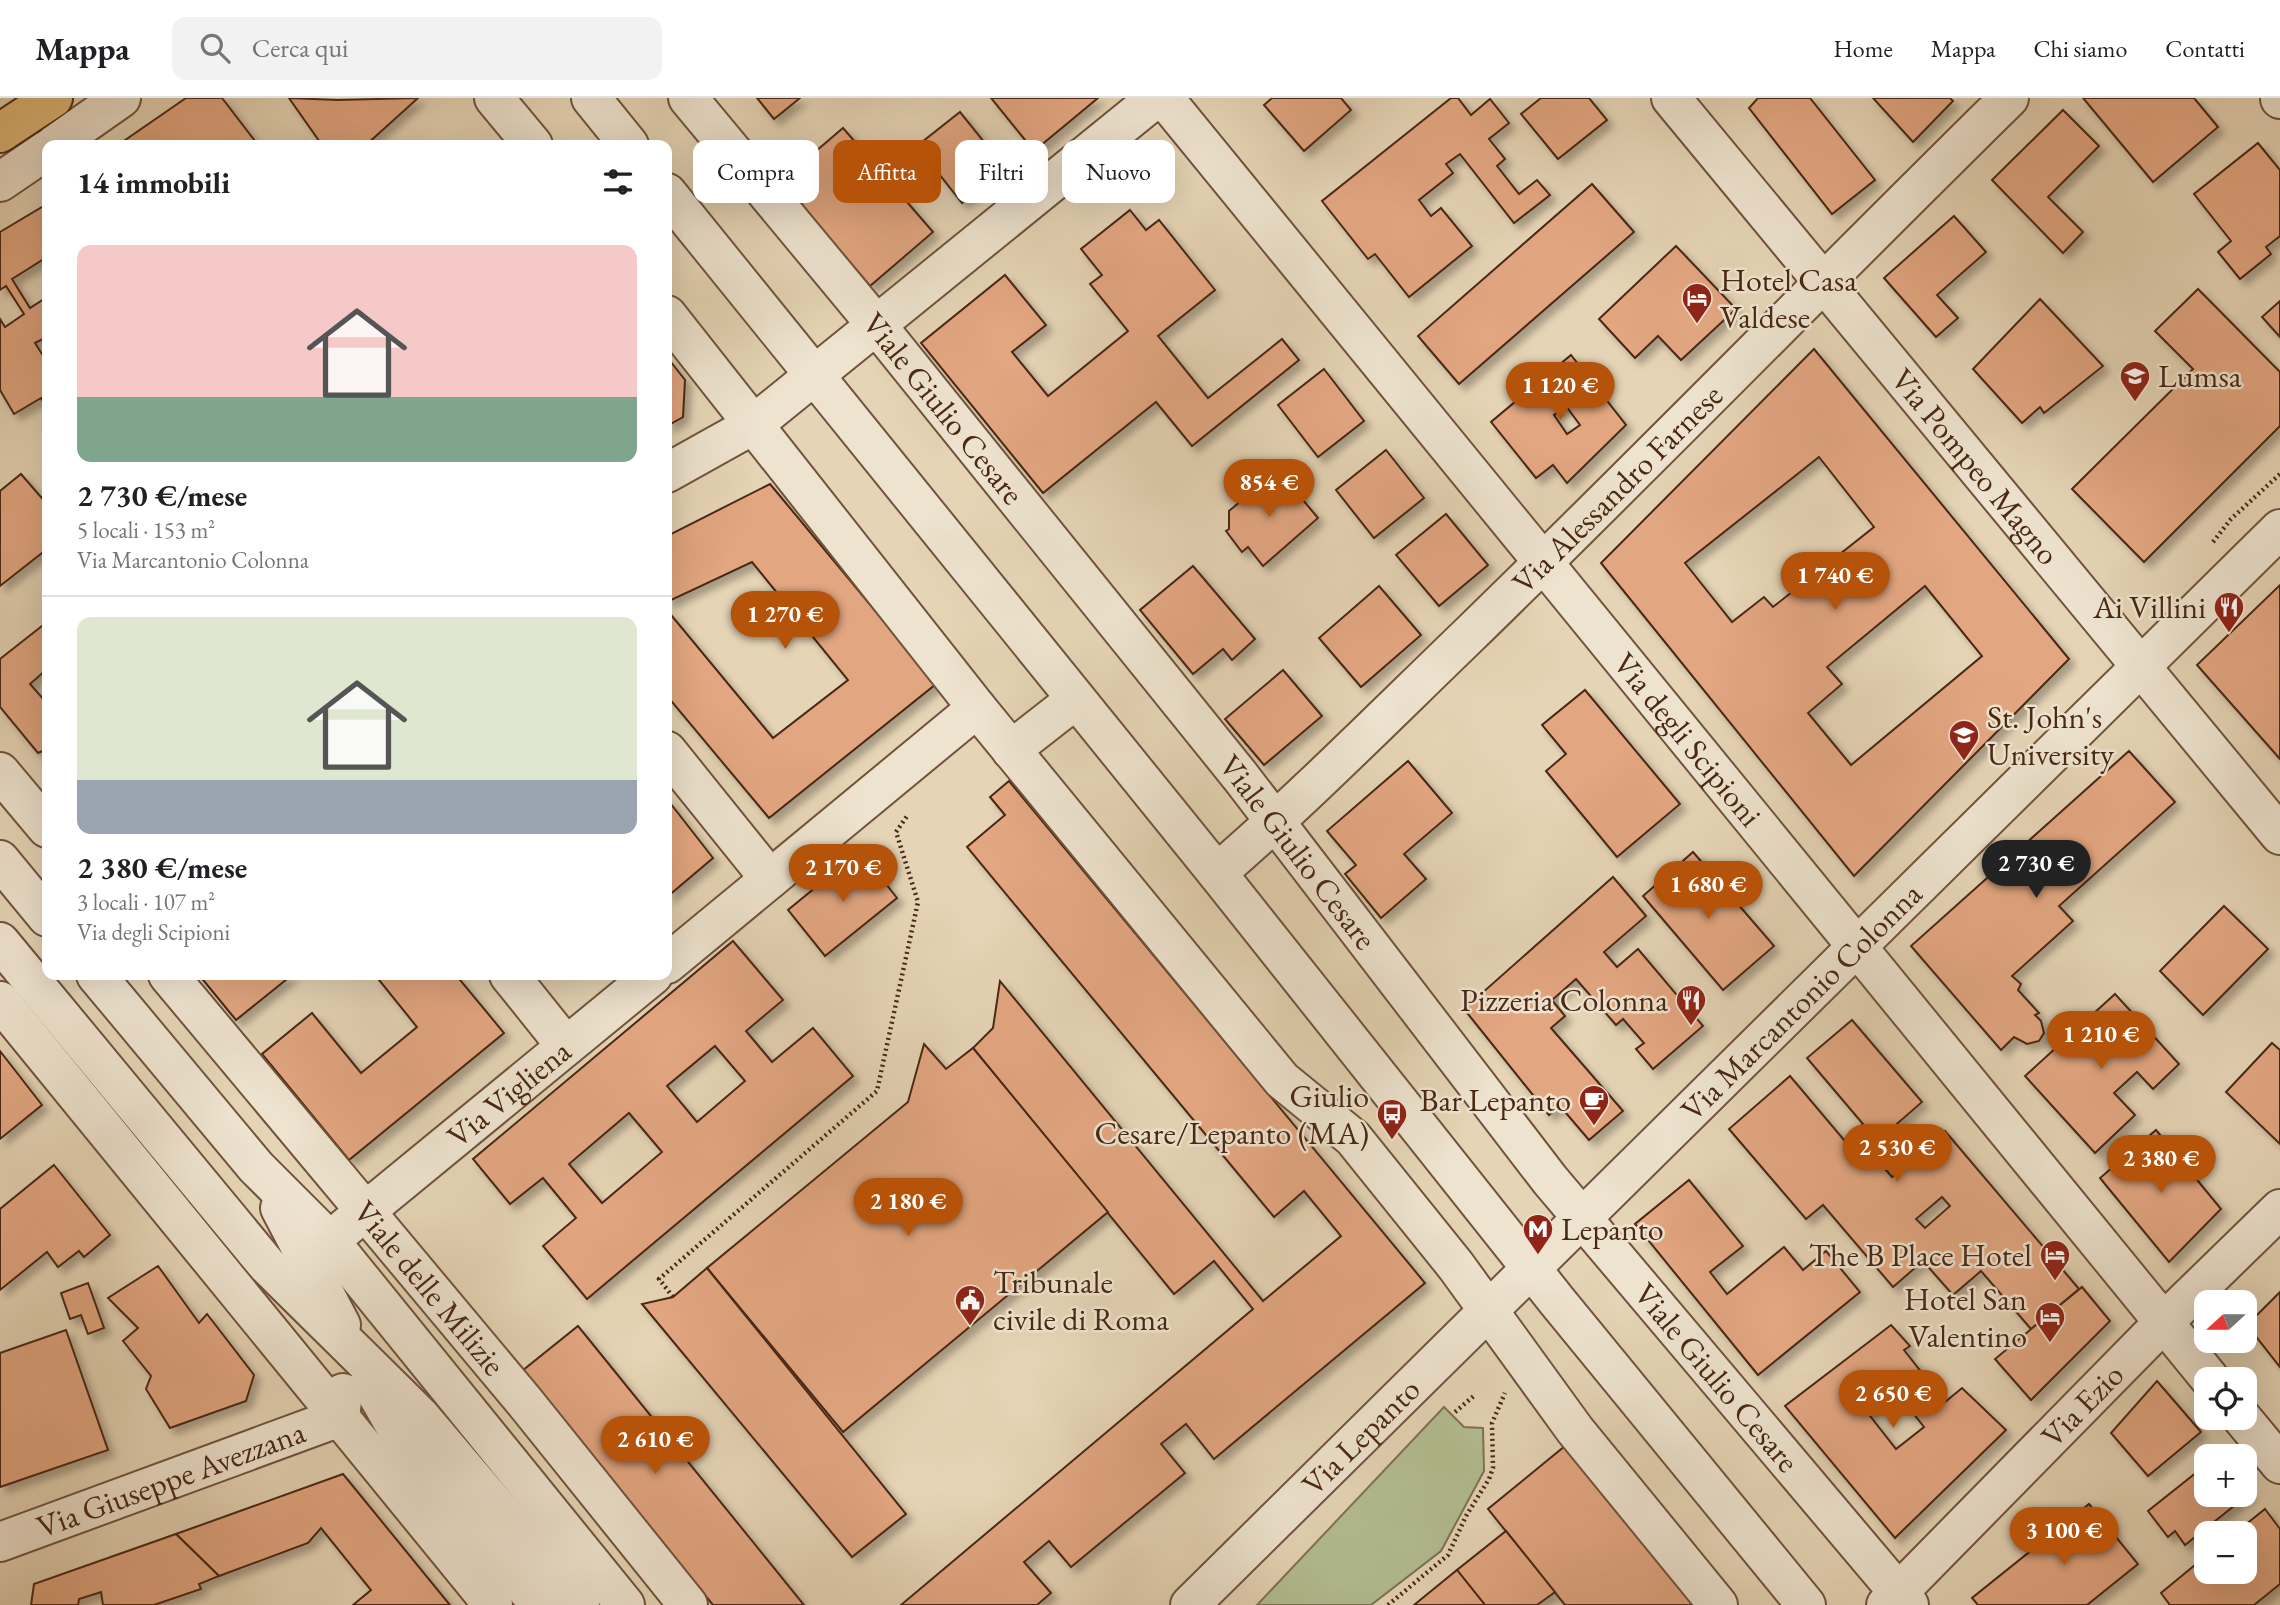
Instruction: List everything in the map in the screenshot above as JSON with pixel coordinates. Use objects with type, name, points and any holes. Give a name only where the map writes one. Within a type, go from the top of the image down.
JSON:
[{"type":"main road","points":[[0,133],[53,98]]},
{"type":"street","points":[[61,140],[121,98]]},
{"type":"street","points":[[494,98],[529,140]]},
{"type":"street","points":[[591,98],[625,140]]},
{"type":"street","name":"Viale Giulio Cesare","points":[[688,98],[878,327],[1275,822],[1582,1219],[1898,1601]]},
{"type":"street","points":[[672,470],[753,425],[878,327],[1156,98]]},
{"type":"street","name":"Via degli Scipioni","points":[[1164,98],[2200,1367]]},
{"type":"street","name":"Via Pompeo Magno","points":[[1671,98],[2280,835]]},
{"type":"street","name":"Via Alessandro Farnese","points":[[1217,873],[1275,822],[1545,562],[1822,281],[2009,98]]},
{"type":"street","points":[[0,182],[42,153]]},
{"type":"street","points":[[672,199],[813,378],[1217,873],[1531,1268],[1806,1605]]},
{"type":"street","points":[[672,321],[977,708],[1282,1080],[1353,1138],[1456,1266],[1575,1430],[1718,1605]]},
{"type":"street","name":"Via Marcantonio Colonna","points":[[1531,1268],[2280,529]]},
{"type":"street","points":[[1011,750],[1075,700]]},
{"type":"street","points":[[672,960],[977,708]]},
{"type":"street","points":[[672,757],[769,879]]},
{"type":"street","points":[[0,772],[31,814]]},
{"type":"street","points":[[0,860],[42,911]]},
{"type":"street","name":"Viale delle Milizie","points":[[0,942],[267,1265],[421,1416],[580,1605]]},
{"type":"street","name":"Viale delle Milizie","points":[[100,980],[256,1167],[330,1241],[625,1605]]},
{"type":"street","name":"Viale delle Milizie","points":[[173,980],[524,1401],[688,1605]]},
{"type":"street","points":[[513,980],[566,1046]]},
{"type":"street","name":"Via Vigliena","points":[[330,1241],[647,980]]},
{"type":"street","points":[[0,1001],[493,1605]]},
{"type":"street","name":"Viale delle Milizie","points":[[256,1167],[393,1427],[540,1605]]},
{"type":"street","name":"Via Ezio","points":[[1898,1601],[2164,1322],[2280,1209]]},
{"type":"street","name":"Via Lepanto","points":[[1189,1605],[1531,1268]]},
{"type":"street","points":[[340,1417],[351,1347]]},
{"type":"street","name":"Via Giuseppe Avezzana","points":[[0,1542],[340,1417]]},
{"type":"street","points":[[2252,1430],[2280,1464]]},
{"type":"path","points":[[2209,553],[2215,537],[2280,474]]},
{"type":"path","points":[[673,1297],[659,1279],[877,1091],[918,902],[896,832],[910,811]]},
{"type":"path","points":[[1388,1605],[1448,1555],[1493,1468],[1492,1423],[1508,1388]]},
{"type":"path","points":[[1455,1412],[1475,1395]]},
{"type":"green space","points":[[1444,1407],[1464,1427],[1483,1428],[1484,1471],[1441,1551],[1371,1605],[1257,1605]]},
{"type":"building","points":[[186,98],[222,98],[254,140],[125,140]]},
{"type":"building","points":[[289,98],[418,98],[372,140],[318,140]]},
{"type":"building","points":[[757,98],[800,98],[774,119]]},
{"type":"building","points":[[991,98],[1098,98],[1047,140],[1025,140]]},
{"type":"building","points":[[1272,98],[1341,98],[1351,110],[1304,151],[1264,105]]},
{"type":"building","points":[[1451,98],[1458,98],[1471,115],[1490,99],[1509,123],[1489,139],[1505,159],[1497,166],[1519,194],[1537,180],[1550,195],[1514,223],[1460,154],[1446,164],[1453,173],[1419,200],[1431,216],[1441,208],[1472,246],[1409,297],[1375,254],[1368,259],[1322,201]]},
{"type":"building","points":[[1541,98],[1589,98],[1607,120],[1558,159],[1521,114]]},
{"type":"building","points":[[1758,98],[1810,98],[1875,180],[1832,214],[1749,108]]},
{"type":"building","points":[[1873,98],[1950,98],[1953,101],[1913,142]]},
{"type":"building","points":[[2083,98],[2194,98],[2218,127],[2153,182]]},
{"type":"building","points":[[2063,110],[2099,146],[2048,197],[2083,232],[2063,253],[1992,180]]},
{"type":"building","points":[[960,112],[982,140],[955,140],[955,194],[941,176],[941,140],[925,140]]},
{"type":"building","points":[[843,128],[853,140],[833,140],[833,203],[908,203],[933,232],[870,286],[800,203],[819,203],[819,149]]},
{"type":"building","points":[[2258,143],[2280,170],[2280,236],[2266,247],[2271,254],[2240,279],[2218,252],[2231,241],[2194,194]]},
{"type":"building","points":[[1592,184],[1634,232],[1459,384],[1418,336]]},
{"type":"building","points":[[42,207],[42,260],[12,279],[30,308],[42,300],[42,340],[35,343],[42,354],[42,400],[14,414],[0,390],[0,319],[5,327],[24,314],[6,286],[0,290],[0,232]]},
{"type":"building","points":[[1130,210],[1146,230],[1159,220],[1215,290],[1158,336],[1208,398],[1282,339],[1299,360],[1192,446],[1156,402],[1043,493],[921,343],[1005,275],[1046,325],[1012,352],[1048,396],[1128,331],[1090,284],[1102,275],[1081,249]]},
{"type":"building","points":[[1954,216],[1986,252],[1937,295],[1958,318],[1936,337],[1884,278]]},
{"type":"building","points":[[1676,246],[1736,309],[1681,360],[1658,336],[1635,358],[1599,319]]},
{"type":"building","points":[[2198,289],[2280,372],[2280,426],[2144,562],[2072,489],[2193,369],[2155,331]]},
{"type":"building","points":[[2040,299],[2103,366],[2044,413],[2040,407],[2022,423],[1973,369]]},
{"type":"building","points":[[2280,301],[2280,337],[2262,317]]},
{"type":"building","points":[[1814,349],[2069,659],[1854,876],[1601,563]],"holes":[[[1819,457],[1874,527],[1773,607],[1764,597],[1732,622],[1685,563]],[[1925,586],[1982,656],[1851,765],[1808,713],[1842,684],[1827,667]]]},
{"type":"building","points":[[1571,355],[1626,425],[1567,483],[1553,465],[1536,478],[1491,422]],"holes":[[[1566,406],[1580,425],[1567,434],[1554,415]]]},
{"type":"building","points":[[672,363],[685,380],[683,417],[672,423]]},
{"type":"building","points":[[1324,369],[1364,421],[1318,457],[1278,405]]},
{"type":"building","points":[[1386,450],[1424,498],[1374,538],[1336,490]]},
{"type":"building","points":[[1278,470],[1318,518],[1263,566],[1248,547],[1242,552],[1226,531],[1229,529],[1229,511]]},
{"type":"building","points":[[21,474],[42,498],[42,553],[0,586],[0,491]]},
{"type":"building","points":[[770,484],[936,684],[769,818],[672,702],[672,616],[773,738],[848,680],[752,562],[672,600],[672,533]]},
{"type":"building","points":[[1446,514],[1488,565],[1439,606],[1396,555]]},
{"type":"building","points":[[1193,566],[1255,639],[1232,660],[1223,649],[1193,674],[1140,610]]},
{"type":"building","points":[[2280,585],[2280,759],[2197,665]]},
{"type":"building","points":[[1379,586],[1421,635],[1361,687],[1319,638]]},
{"type":"building","points":[[42,626],[42,673],[30,684],[42,698],[42,751],[38,753],[0,707],[0,659]]},
{"type":"building","points":[[1283,670],[1322,716],[1264,765],[1225,719]]},
{"type":"building","points":[[1585,690],[1680,804],[1617,857],[1546,771],[1566,754],[1542,725]]},
{"type":"building","points":[[2129,751],[2175,802],[2059,906],[2073,921],[2012,976],[2021,984],[2018,990],[2039,1013],[2035,1015],[2041,1021],[2044,1033],[2039,1041],[2027,1044],[2014,1037],[2001,1050],[1911,946]]},
{"type":"building","points":[[1408,761],[1452,813],[1404,854],[1426,879],[1381,918],[1345,874],[1356,865],[1327,831]]},
{"type":"building","points":[[1009,781],[1425,1283],[1214,1459],[1186,1424],[1161,1444],[1185,1473],[1071,1567],[1049,1541],[1024,1562],[1051,1593],[1037,1605],[901,1605],[1253,1309],[1214,1261],[1174,1294],[973,1048],[993,1028],[1000,981],[1263,1301],[1341,1236],[1304,1191],[1274,1217],[967,847],[1005,815],[990,797]]},
{"type":"building","points":[[672,805],[713,858],[672,893]]},
{"type":"building","points":[[860,851],[897,898],[825,956],[788,910]]},
{"type":"building","points":[[1693,852],[1774,946],[1723,990],[1643,896]]},
{"type":"building","points":[[1613,877],[1646,916],[1604,952],[1617,967],[1638,949],[1703,1026],[1653,1069],[1636,1049],[1644,1043],[1623,1019],[1616,1025],[1576,979],[1552,1000],[1565,1016],[1551,1028],[1623,1111],[1589,1140],[1560,1106],[1549,1115],[1464,1009]]},
{"type":"building","points":[[2224,906],[2268,949],[2203,1015],[2160,971]]},
{"type":"building","points":[[733,941],[783,1000],[746,1031],[772,1062],[813,1028],[853,1076],[587,1299],[543,1246],[576,1218],[543,1178],[510,1204],[473,1159]],"holes":[[[715,1046],[745,1081],[697,1122],[667,1086]],[[629,1113],[662,1152],[602,1203],[569,1164]]]},
{"type":"building","points":[[203,980],[286,980],[236,1020]]},
{"type":"building","points":[[379,980],[460,980],[504,1033],[349,1160],[262,1054],[312,1013],[361,1073],[417,1027]]},
{"type":"building","points":[[2115,994],[2179,1064],[2153,1089],[2137,1072],[2114,1093],[2135,1115],[2095,1153],[2025,1076]]},
{"type":"building","points":[[1852,1020],[1922,1102],[1868,1149],[1892,1177],[1945,1131],[2079,1289],[2031,1329],[1981,1271],[1953,1295],[1923,1261],[1893,1287],[1823,1205],[1806,1219],[1729,1129],[1790,1076],[1844,1140],[1863,1124],[1807,1058]],"holes":[[[1942,1197],[1950,1206],[1925,1228],[1916,1219]]]},
{"type":"building","points":[[2272,1043],[2280,1050],[2280,1144],[2226,1092]]},
{"type":"building","points":[[924,1044],[946,1069],[973,1048],[1108,1212],[843,1432],[707,1268],[908,1102]]},
{"type":"building","points":[[0,1051],[42,1105],[0,1139]]},
{"type":"building","points":[[2156,1130],[2221,1209],[2169,1262],[2100,1178]]},
{"type":"building","points":[[54,1165],[110,1235],[84,1257],[79,1251],[58,1267],[47,1252],[0,1290],[0,1209]]},
{"type":"building","points":[[1689,1180],[1743,1246],[1710,1272],[1727,1294],[1784,1247],[1803,1270],[1826,1251],[1860,1292],[1758,1375],[1635,1224]]},
{"type":"building","points":[[158,1266],[199,1323],[207,1314],[254,1375],[246,1401],[170,1428],[146,1389],[151,1376],[123,1341],[138,1328],[108,1298]]},
{"type":"building","points":[[707,1268],[906,1514],[852,1557],[642,1304],[673,1297]]},
{"type":"building","points":[[88,1283],[104,1328],[88,1334],[81,1315],[70,1319],[61,1293]]},
{"type":"building","name":"Hotel San Valentino","points":[[2082,1287],[2110,1321],[2031,1400],[1995,1359]]},
{"type":"building","points":[[2280,1292],[2280,1367],[2258,1339],[2258,1314]]},
{"type":"building","points":[[1891,1325],[1910,1346],[1904,1350],[1945,1402],[1962,1388],[2006,1430],[1895,1538],[1785,1406]],"holes":[[[1895,1390],[1924,1427],[1896,1449],[1867,1412]]]},
{"type":"building","points":[[578,1326],[804,1605],[713,1605],[522,1371]]},
{"type":"building","points":[[66,1330],[108,1450],[0,1487],[0,1353]]},
{"type":"building","points":[[2157,1381],[2194,1424],[2194,1430],[2201,1432],[2148,1476],[2111,1433]]},
{"type":"building","points":[[1565,1446],[1694,1605],[1565,1605],[1488,1509]]},
{"type":"building","points":[[343,1474],[450,1605],[353,1605],[371,1590],[321,1528],[308,1543],[219,1576],[176,1534]]},
{"type":"building","points":[[2194,1474],[2194,1507],[2233,1507],[2215,1521],[2194,1521],[2194,1538],[2185,1545],[2175,1531],[2168,1537],[2148,1511]]},
{"type":"building","points":[[2089,1504],[2138,1564],[2087,1605],[1978,1605],[1972,1598]]},
{"type":"building","points":[[2265,1509],[2280,1529],[2280,1584],[2254,1605],[2170,1605],[2161,1593],[2194,1566],[2194,1584],[2257,1584],[2257,1521],[2250,1521]]},
{"type":"building","points":[[1506,1531],[1555,1592],[1537,1605],[1485,1605],[1457,1570]]},
{"type":"building","points":[[176,1534],[219,1576],[199,1584],[201,1589],[154,1605],[103,1605],[101,1592],[79,1599],[78,1605],[31,1605],[34,1584]]},
{"type":"building","points":[[1457,1570],[1485,1605],[1414,1605]]},
{"type":"place","name":"Hotel Casa Valdese","points":[[1697,325]]},
{"type":"place","name":"Lumsa","points":[[2135,403]]},
{"type":"place","name":"Ai Villini","points":[[2229,634]]},
{"type":"place","name":"St. John's University","points":[[1964,762]]},
{"type":"place","name":"Pizzeria Colonna","points":[[1691,1027]]},
{"type":"place","name":"Bar Lepanto","points":[[1594,1127]]},
{"type":"place","name":"Giulio Cesare/Lepanto (MA)","points":[[1392,1141]]},
{"type":"place","name":"Lepanto","points":[[1538,1256]]},
{"type":"place","name":"The B Place Hotel","points":[[2055,1282]]},
{"type":"place","name":"Tribunale civile di Roma","points":[[970,1327]]},
{"type":"place","name":"Hotel San Valentino","points":[[2050,1344]]}]
